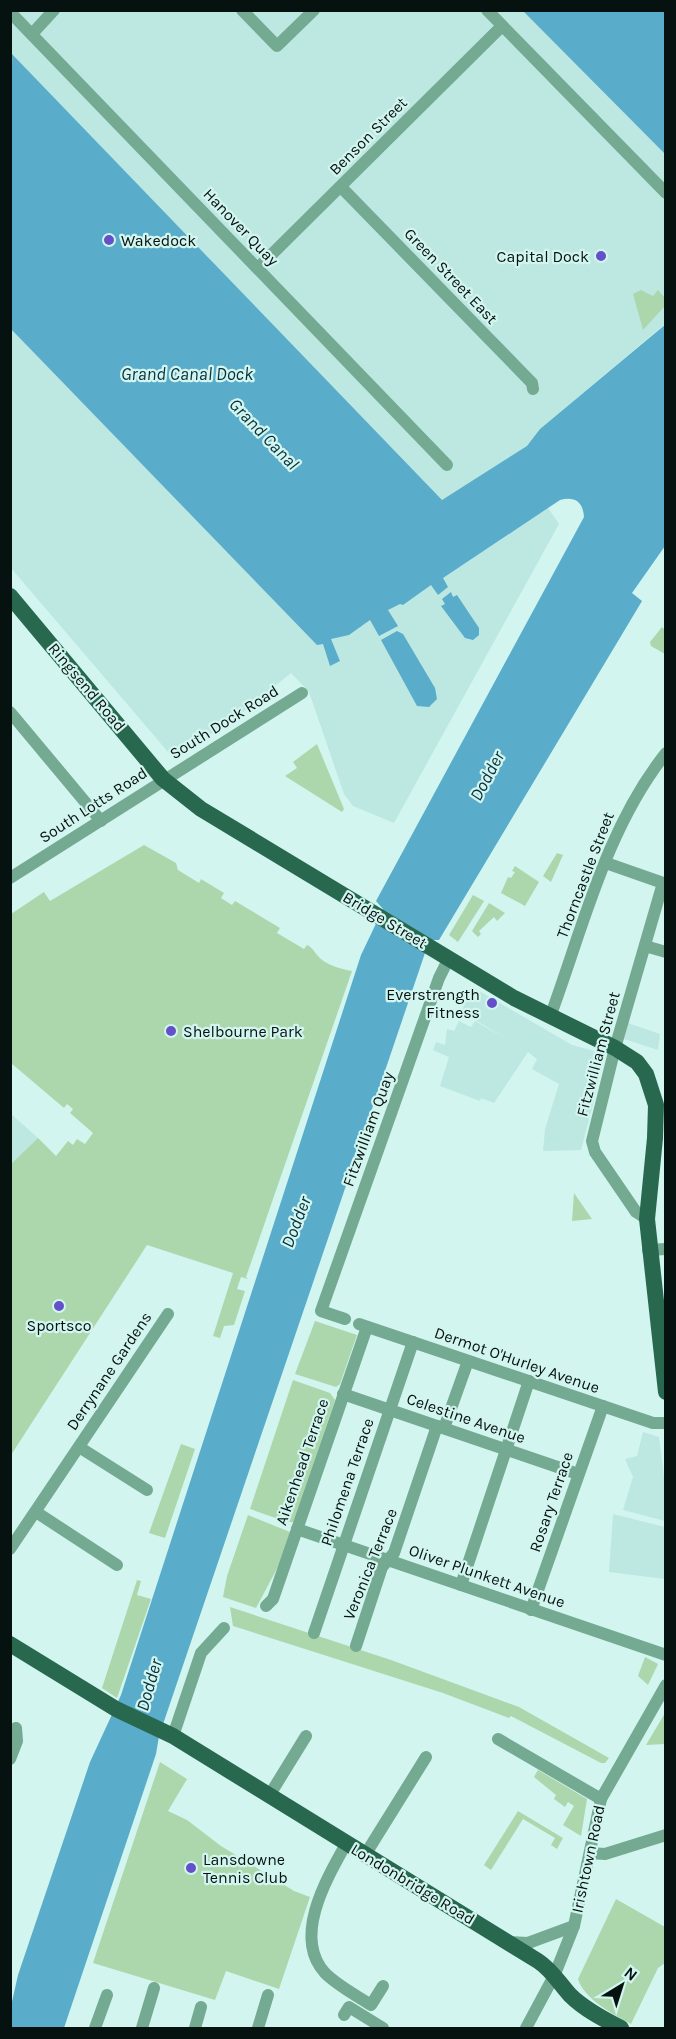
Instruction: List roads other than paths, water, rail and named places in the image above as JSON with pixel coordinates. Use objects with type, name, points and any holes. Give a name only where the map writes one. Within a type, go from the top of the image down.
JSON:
[{"type":"main road","name":"Ringsend Road","points":[[10,596],[163,779]]},
{"type":"main road","name":"Bridge Street","points":[[163,779],[201,809],[514,998],[615,1047],[638,1062],[646,1074],[656,1105],[661,1139],[646,1220]]},
{"type":"main road","points":[[646,1220],[648,1250],[661,1325],[666,1392]]},
{"type":"main road","name":"Londonbridge Road","points":[[10,1644],[112,1706],[167,1734],[507,1942],[555,1974],[570,1994],[585,2008],[621,2028]]},
{"type":"street","points":[[32,34],[54,10]]},
{"type":"street","points":[[242,10],[277,46],[314,10]]},
{"type":"street","points":[[487,10],[666,193]]},
{"type":"street","name":"Hanover Quay","points":[[10,12],[447,465]]},
{"type":"street","name":"Benson Street","points":[[258,268],[502,26]]},
{"type":"street","name":"Green Street East","points":[[341,187],[532,383],[533,389]]},
{"type":"street","name":"South Dock Road","points":[[163,779],[302,693]]},
{"type":"street","points":[[10,712],[101,821]]},
{"type":"street","name":"Thorncastle Street","points":[[550,1017],[606,863],[636,795],[666,753]]},
{"type":"street","name":"South Lotts Road","points":[[10,878],[163,779]]},
{"type":"street","points":[[606,863],[664,884]]},
{"type":"street","name":"Fitzwilliam Street","points":[[646,1220],[629,1202],[595,1152],[592,1141],[615,1047],[664,884]]},
{"type":"street","points":[[645,946],[666,952]]},
{"type":"street","name":"Fitzwilliam Quay","points":[[345,1319],[321,1311],[439,978],[449,958]]},
{"type":"street","points":[[648,1250],[666,1249]]},
{"type":"street","name":"Derrynane Gardens","points":[[10,1549],[168,1314]]},
{"type":"street","name":"Dermot O'Hurley Avenue","points":[[363,1325],[653,1423],[666,1423]]},
{"type":"street","name":"Aikenhead Terrace","points":[[266,1606],[273,1599],[343,1394],[363,1325]]},
{"type":"street","name":"Philomena Terrace","points":[[314,1633],[412,1342]]},
{"type":"street","name":"Veronica Terrace","points":[[356,1646],[382,1568],[394,1553],[468,1360]]},
{"type":"street","points":[[461,1585],[529,1381]]},
{"type":"street","name":"Celestine Avenue","points":[[343,1394],[579,1473]]},
{"type":"street","name":"Rosary Terrace","points":[[531,1610],[603,1406]]},
{"type":"street","name":"Derrynane Gardens","points":[[78,1447],[147,1490]]},
{"type":"street","points":[[36,1512],[117,1565]]},
{"type":"street","name":"Oliver Plunkett Avenue","points":[[297,1529],[666,1655]]},
{"type":"street","points":[[167,1734],[201,1653],[224,1628]]},
{"type":"street","name":"Irishtown Road","points":[[526,2028],[555,1974],[574,1926],[601,1799],[666,1685]]},
{"type":"street","points":[[10,1759],[17,1741],[16,1728]]},
{"type":"street","points":[[269,1796],[306,1736]]},
{"type":"street","points":[[498,1739],[601,1799]]},
{"type":"street","points":[[365,1855],[426,1757]]},
{"type":"street","points":[[591,1853],[605,1854],[666,1835]]},
{"type":"street","points":[[346,1844],[323,1885],[311,1945],[324,1972],[371,2005],[383,1986]]},
{"type":"street","points":[[507,1942],[528,1943],[574,1926]]},
{"type":"street","points":[[142,2028],[154,1988]]},
{"type":"street","points":[[95,2028],[106,1995]]},
{"type":"street","points":[[258,2028],[268,1995]]},
{"type":"street","points":[[195,2028],[201,2007]]},
{"type":"street","points":[[344,2015],[349,2007],[383,2028]]},
{"type":"water","points":[[523,11],[665,11],[665,154]]},
{"type":"water","points":[[10,52],[442,500],[527,446],[540,429],[666,324],[665,546],[632,593],[642,601],[439,940],[433,940],[425,953],[159,1736],[156,1754],[64,2028],[11,2028],[11,2006],[18,1975],[90,1762],[121,1695],[361,955],[383,909],[376,901],[584,517],[582,507],[577,501],[560,500],[443,578],[448,587],[438,595],[431,585],[403,605],[400,604],[388,610],[398,626],[379,636],[370,620],[349,635],[331,639],[340,661],[330,666],[323,644],[317,645],[11,329]]},
{"type":"water","points":[[451,592],[453,597],[457,595],[479,628],[479,635],[473,640],[465,638],[441,606],[445,604],[442,599]]},
{"type":"water","points":[[397,631],[403,634],[435,688],[437,699],[429,707],[417,706],[381,640]]},
{"type":"place","name":"Wakedock","points":[[109,240]]},
{"type":"place","name":"Capital Dock","points":[[601,256]]},
{"type":"place","name":"Everstrength Fitness","points":[[492,1003]]},
{"type":"place","name":"Shelbourne Park","points":[[171,1031]]},
{"type":"place","name":"Sportsco","points":[[59,1306]]},
{"type":"place","name":"Lansdowne Tennis Club","points":[[191,1868]]},
{"type":"water label","name":"Grand Canal Dock","points":[[187,374]]},
{"type":"water label","name":"Grand Canal","points":[[264,434]]},
{"type":"water label","name":"Dodder","points":[[487,776]]},
{"type":"water label","name":"Dodder","points":[[296,1222]]},
{"type":"water label","name":"Dodder","points":[[149,1685]]}]
